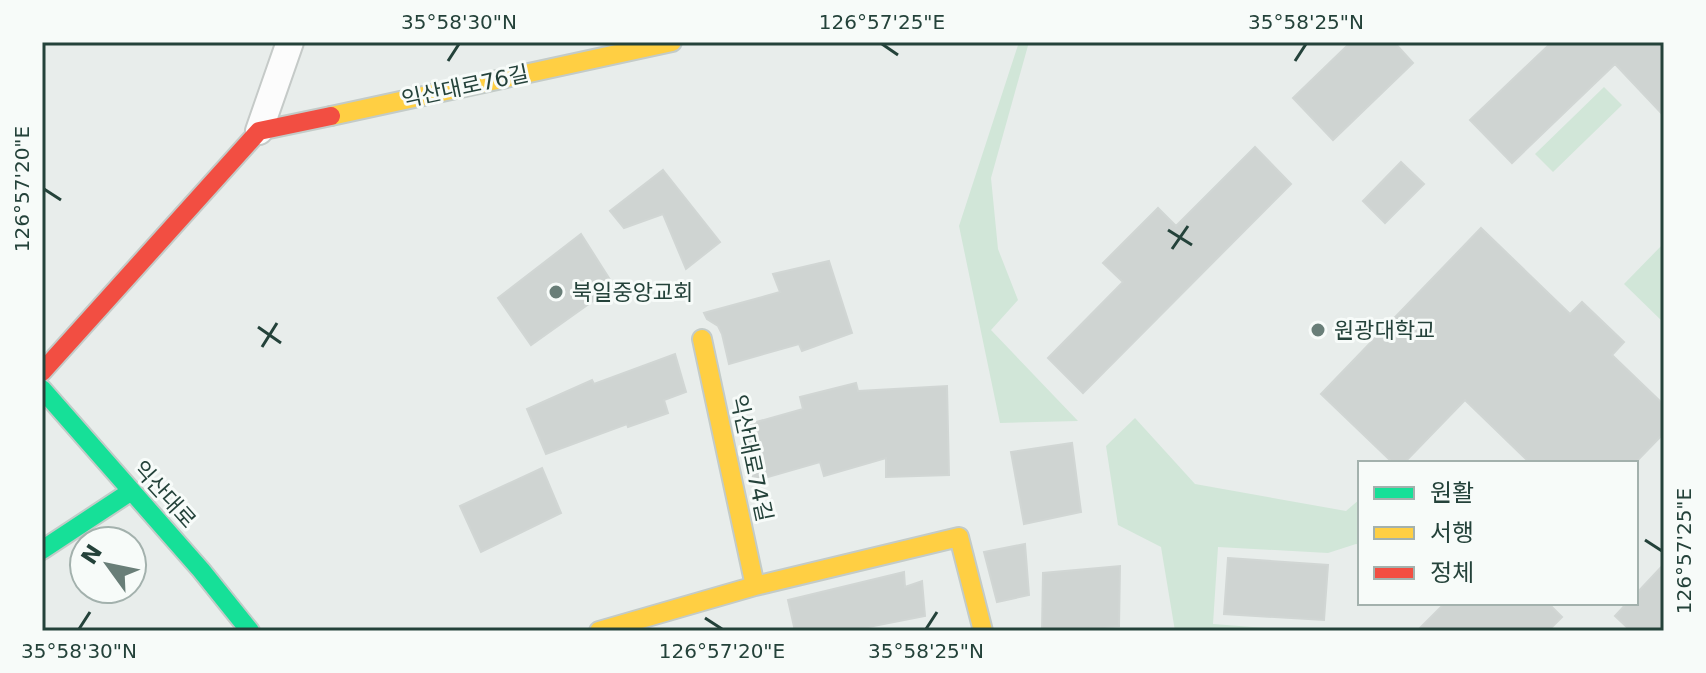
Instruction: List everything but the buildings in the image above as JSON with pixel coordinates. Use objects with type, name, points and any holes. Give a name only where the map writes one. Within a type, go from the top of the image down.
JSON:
[{"type":"street","points":[[42,372],[259,131],[290,42]]},
{"type":"street","name":"익산대로76길","points":[[259,131],[672,42]]},
{"type":"street","name":"익산대로74길","points":[[702,339],[755,586]]},
{"type":"street","name":"익산대로","points":[[42,389],[201,570],[250,631]]},
{"type":"street","points":[[42,550],[130,492]]},
{"type":"street","points":[[599,631],[755,586],[959,537],[983,631]]},
{"type":"green space","points":[[1019,42],[1029,42],[991,178],[998,249],[1018,300],[991,330],[1078,421],[1000,423],[959,226]]},
{"type":"green space","points":[[1604,87],[1622,105],[1553,172],[1535,154]]},
{"type":"green space","points":[[1664,243],[1664,323],[1624,284]]},
{"type":"green space","points":[[1135,418],[1195,484],[1346,511],[1358,501],[1358,544],[1328,553],[1218,547],[1213,624],[1306,631],[1175,631],[1161,547],[1118,525],[1106,446]]},
{"type":"traffic: fast","points":[[42,389],[201,570],[250,631]]},
{"type":"traffic: fast","points":[[42,550],[130,492]]},
{"type":"traffic: slow","points":[[331,116],[672,42]]},
{"type":"traffic: slow","points":[[702,339],[755,586]]},
{"type":"traffic: slow","points":[[599,631],[755,586],[959,537],[983,631]]},
{"type":"traffic: jam","points":[[42,372],[259,131],[331,116]]},
{"type":"place","name":"북일중앙교회","points":[[556,292]]},
{"type":"place","name":"원광대학교","points":[[1318,330]]}]
